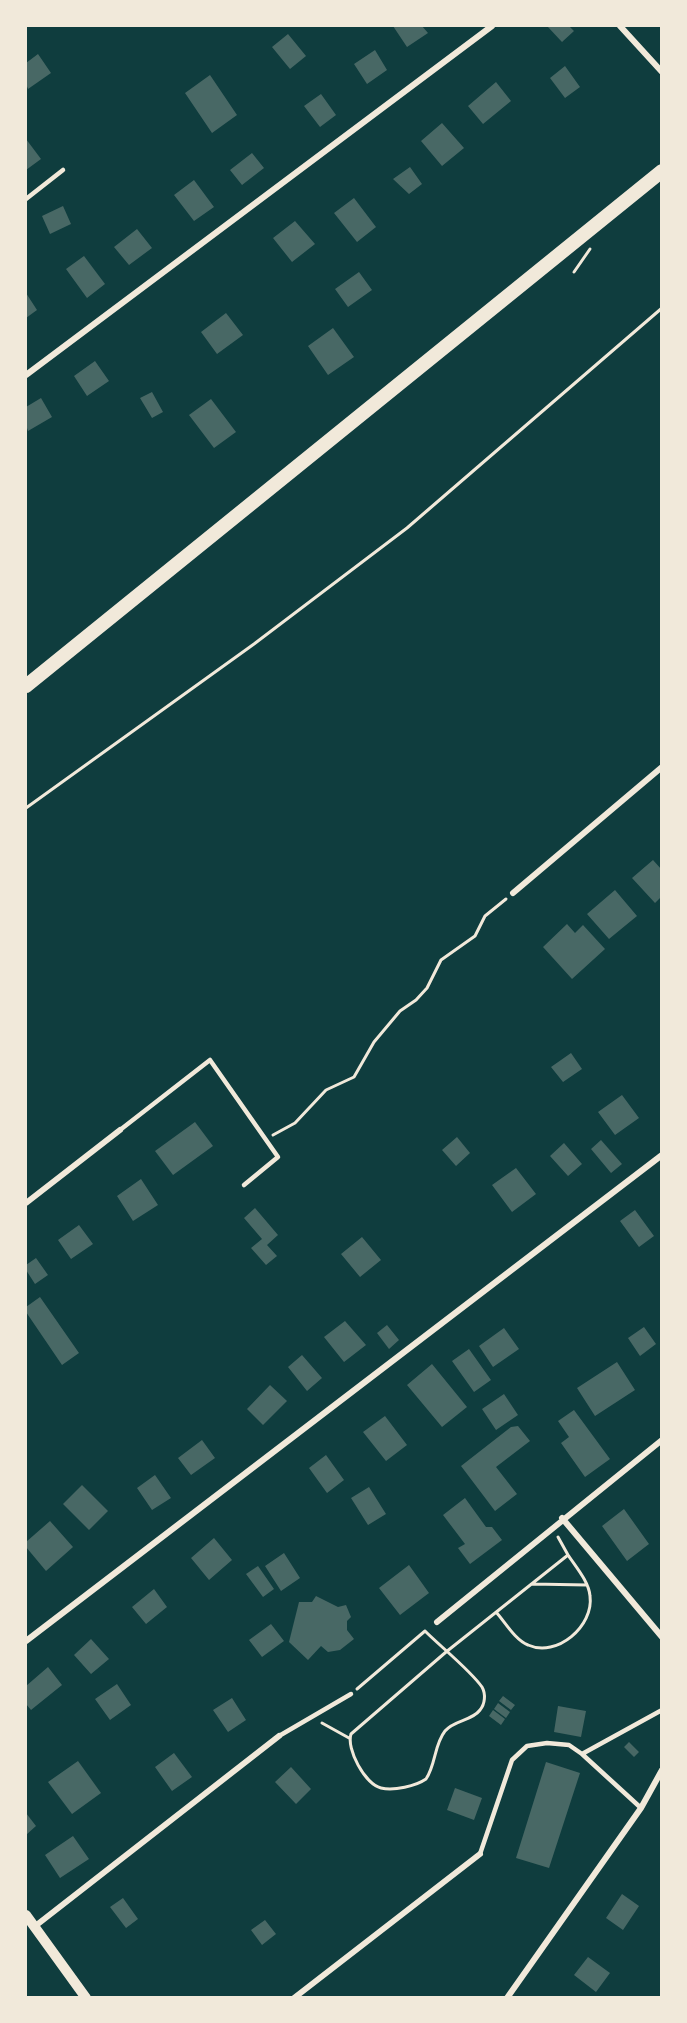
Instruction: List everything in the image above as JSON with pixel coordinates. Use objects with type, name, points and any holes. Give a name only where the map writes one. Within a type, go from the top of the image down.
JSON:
[{"type":"main road","points":[[26,686],[662,171]]},
{"type":"street","points":[[26,375],[492,26]]},
{"type":"street","points":[[620,26],[662,72]]},
{"type":"street","points":[[513,893],[662,766]]},
{"type":"street","points":[[26,1203],[120,1130]]},
{"type":"street","points":[[26,1641],[662,1155]]},
{"type":"street","points":[[436,1622],[562,1518],[662,1440]]},
{"type":"street","points":[[562,1518],[662,1637]]},
{"type":"street","points":[[34,1926],[279,1736]]},
{"type":"street","points":[[507,1998],[641,1809],[662,1770]]},
{"type":"street","points":[[294,1998],[480,1854]]},
{"type":"street","points":[[26,1915],[86,1998]]},
{"type":"lane","points":[[26,199],[63,170]]},
{"type":"lane","points":[[120,1130],[210,1060],[278,1157],[244,1185]]},
{"type":"lane","points":[[279,1736],[351,1694]]},
{"type":"lane","points":[[582,1754],[662,1710]]},
{"type":"lane","points":[[480,1854],[512,1760],[527,1746],[548,1743],[569,1745],[582,1754],[641,1809]]},
{"type":"path","points":[[26,808],[254,644],[407,528],[662,308]]},
{"type":"path","points":[[266,1139],[295,1124],[326,1090],[354,1077],[374,1042],[400,1011],[416,1000],[427,987],[441,960],[475,936],[485,916],[513,893]]},
{"type":"path","points":[[496,1611],[528,1646],[547,1648],[565,1641],[579,1629],[590,1609],[590,1592],[552,1527]]},
{"type":"path","points":[[425,1631],[446,1652],[482,1687],[484,1698],[480,1710],[454,1723],[444,1733],[426,1779],[414,1785],[380,1788],[374,1784],[349,1749],[350,1738],[354,1730],[446,1652],[496,1611],[568,1555]]},
{"type":"path","points":[[530,1584],[586,1585]]},
{"type":"path","points":[[351,1694],[436,1622]]},
{"type":"path","points":[[310,1717],[350,1738]]},
{"type":"building","points":[[393,26],[422,26],[428,33],[407,47]]},
{"type":"building","points":[[547,26],[569,26],[574,31],[562,42]]},
{"type":"building","points":[[288,34],[306,56],[290,69],[272,47]]},
{"type":"building","points":[[375,50],[387,70],[367,84],[354,64]]},
{"type":"building","points":[[38,54],[51,73],[28,89],[26,63]]},
{"type":"building","points":[[565,66],[580,87],[565,98],[550,78]]},
{"type":"building","points":[[210,75],[237,115],[212,133],[185,93]]},
{"type":"building","points":[[496,82],[511,101],[483,124],[468,106]]},
{"type":"building","points":[[321,94],[336,115],[320,127],[304,106]]},
{"type":"building","points":[[442,123],[464,148],[442,166],[421,141]]},
{"type":"building","points":[[26,139],[41,159],[26,170]]},
{"type":"building","points":[[252,153],[264,168],[242,185],[230,170]]},
{"type":"building","points":[[410,167],[422,184],[409,194],[393,179]]},
{"type":"building","points":[[194,180],[214,207],[194,221],[174,195]]},
{"type":"building","points":[[354,198],[376,227],[357,242],[334,213]]},
{"type":"building","points":[[63,206],[71,224],[50,234],[42,216]]},
{"type":"building","points":[[295,221],[315,244],[292,262],[273,238]]},
{"type":"building","points":[[137,229],[152,248],[129,265],[114,247]]},
{"type":"building","points":[[84,256],[105,284],[87,298],[66,269]]},
{"type":"building","points":[[359,272],[372,290],[348,307],[335,289]]},
{"type":"building","points":[[26,293],[37,310],[26,318]]},
{"type":"building","points":[[226,313],[243,335],[217,354],[201,332]]},
{"type":"building","points":[[333,328],[354,357],[328,375],[308,346]]},
{"type":"building","points":[[95,361],[109,381],[87,396],[74,376]]},
{"type":"building","points":[[152,392],[163,412],[152,418],[140,398]]},
{"type":"building","points":[[41,398],[52,417],[28,431],[26,407]]},
{"type":"building","points":[[211,399],[236,432],[214,448],[189,415]]},
{"type":"building","points":[[653,860],[662,870],[662,896],[655,903],[632,878]]},
{"type":"building","points":[[615,890],[637,916],[609,939],[587,914]]},
{"type":"building","points":[[567,924],[575,933],[583,925],[605,949],[572,979],[543,947]]},
{"type":"building","points":[[571,1053],[582,1069],[563,1082],[551,1067]]},
{"type":"building","points":[[622,1095],[639,1118],[615,1135],[598,1112]]},
{"type":"building","points":[[195,1122],[213,1146],[173,1175],[155,1151]]},
{"type":"building","points":[[457,1137],[470,1153],[456,1166],[442,1150]]},
{"type":"building","points":[[601,1140],[622,1164],[611,1173],[591,1149]]},
{"type":"building","points":[[564,1143],[582,1164],[568,1176],[550,1156]]},
{"type":"building","points":[[516,1168],[536,1194],[512,1212],[492,1185]]},
{"type":"building","points":[[141,1179],[158,1205],[133,1221],[117,1196]]},
{"type":"building","points":[[255,1208],[278,1235],[267,1245],[277,1256],[266,1265],[251,1248],[262,1239],[244,1218]]},
{"type":"building","points":[[635,1210],[654,1236],[639,1247],[620,1221]]},
{"type":"building","points":[[79,1225],[93,1244],[71,1259],[58,1240]]},
{"type":"building","points":[[362,1237],[381,1260],[360,1277],[341,1254]]},
{"type":"building","points":[[36,1258],[48,1275],[35,1284],[26,1270],[26,1265]]},
{"type":"building","points":[[40,1297],[79,1353],[62,1365],[26,1312],[26,1307]]},
{"type":"building","points":[[345,1321],[366,1345],[344,1362],[324,1337]]},
{"type":"building","points":[[387,1325],[399,1340],[389,1349],[377,1333]]},
{"type":"building","points":[[644,1327],[656,1344],[640,1356],[628,1338]]},
{"type":"building","points":[[504,1328],[519,1349],[493,1367],[479,1346]]},
{"type":"building","points":[[469,1349],[491,1380],[474,1392],[452,1361]]},
{"type":"building","points":[[302,1355],[322,1378],[307,1391],[288,1367]]},
{"type":"building","points":[[617,1362],[635,1390],[595,1416],[577,1388]]},
{"type":"building","points":[[432,1364],[467,1407],[442,1427],[407,1385]]},
{"type":"building","points":[[270,1385],[287,1401],[263,1425],[247,1409]]},
{"type":"building","points":[[504,1394],[518,1415],[496,1430],[482,1409]]},
{"type":"building","points":[[574,1410],[610,1459],[585,1477],[561,1443],[569,1437],[558,1421]]},
{"type":"building","points":[[385,1416],[407,1445],[386,1461],[363,1432]]},
{"type":"building","points":[[518,1426],[530,1441],[496,1467],[517,1494],[495,1511],[461,1466],[511,1427]]},
{"type":"building","points":[[202,1440],[215,1458],[191,1475],[178,1458]]},
{"type":"building","points":[[326,1455],[344,1480],[327,1493],[309,1468]]},
{"type":"building","points":[[155,1475],[171,1498],[152,1510],[137,1488]]},
{"type":"building","points":[[82,1485],[108,1511],[89,1530],[63,1504]]},
{"type":"building","points":[[369,1487],[386,1514],[368,1525],[351,1498]]},
{"type":"building","points":[[465,1498],[486,1527],[492,1527],[502,1540],[470,1564],[458,1548],[465,1544],[443,1515]]},
{"type":"building","points":[[624,1509],[649,1544],[627,1561],[602,1526]]},
{"type":"building","points":[[50,1521],[73,1547],[46,1571],[26,1547],[26,1542]]},
{"type":"building","points":[[214,1538],[232,1560],[209,1580],[191,1558]]},
{"type":"building","points":[[284,1553],[300,1578],[281,1591],[265,1566]]},
{"type":"building","points":[[409,1565],[429,1593],[400,1615],[379,1588]]},
{"type":"building","points":[[258,1566],[274,1589],[263,1597],[246,1574]]},
{"type":"building","points":[[154,1589],[167,1607],[146,1624],[132,1607]]},
{"type":"building","points":[[316,1596],[338,1607],[346,1605],[351,1617],[347,1621],[347,1630],[354,1639],[340,1650],[328,1652],[321,1646],[308,1660],[289,1642],[299,1602],[312,1602]]},
{"type":"building","points":[[271,1624],[284,1641],[262,1657],[249,1640]]},
{"type":"building","points":[[91,1639],[109,1659],[91,1674],[74,1655]]},
{"type":"building","points":[[48,1667],[62,1685],[31,1710],[26,1704],[26,1686]]},
{"type":"building","points":[[117,1684],[131,1705],[110,1720],[95,1699]]},
{"type":"building","points":[[503,1696],[515,1705],[511,1710],[499,1701]]},
{"type":"building","points":[[232,1698],[246,1720],[228,1732],[213,1710]]},
{"type":"building","points":[[498,1703],[510,1712],[506,1718],[494,1709]]},
{"type":"building","points":[[558,1706],[586,1711],[581,1737],[554,1732]]},
{"type":"building","points":[[493,1710],[505,1719],[501,1725],[489,1716]]},
{"type":"building","points":[[629,1742],[639,1752],[634,1757],[624,1747]]},
{"type":"building","points":[[174,1753],[192,1777],[172,1791],[155,1767]]},
{"type":"building","points":[[78,1761],[101,1793],[72,1814],[48,1782]]},
{"type":"building","points":[[546,1762],[580,1773],[549,1868],[516,1858]]},
{"type":"building","points":[[291,1767],[311,1789],[296,1804],[275,1782]]},
{"type":"building","points":[[455,1788],[482,1798],[474,1820],[447,1810]]},
{"type":"building","points":[[26,1813],[36,1826],[26,1835]]},
{"type":"building","points":[[73,1836],[89,1859],[60,1878],[45,1855]]},
{"type":"building","points":[[622,1894],[639,1906],[623,1930],[606,1918]]},
{"type":"building","points":[[123,1898],[138,1919],[126,1928],[110,1907]]},
{"type":"building","points":[[265,1920],[276,1934],[262,1945],[251,1930]]},
{"type":"building","points":[[588,1957],[610,1973],[596,1992],[574,1975]]}]
